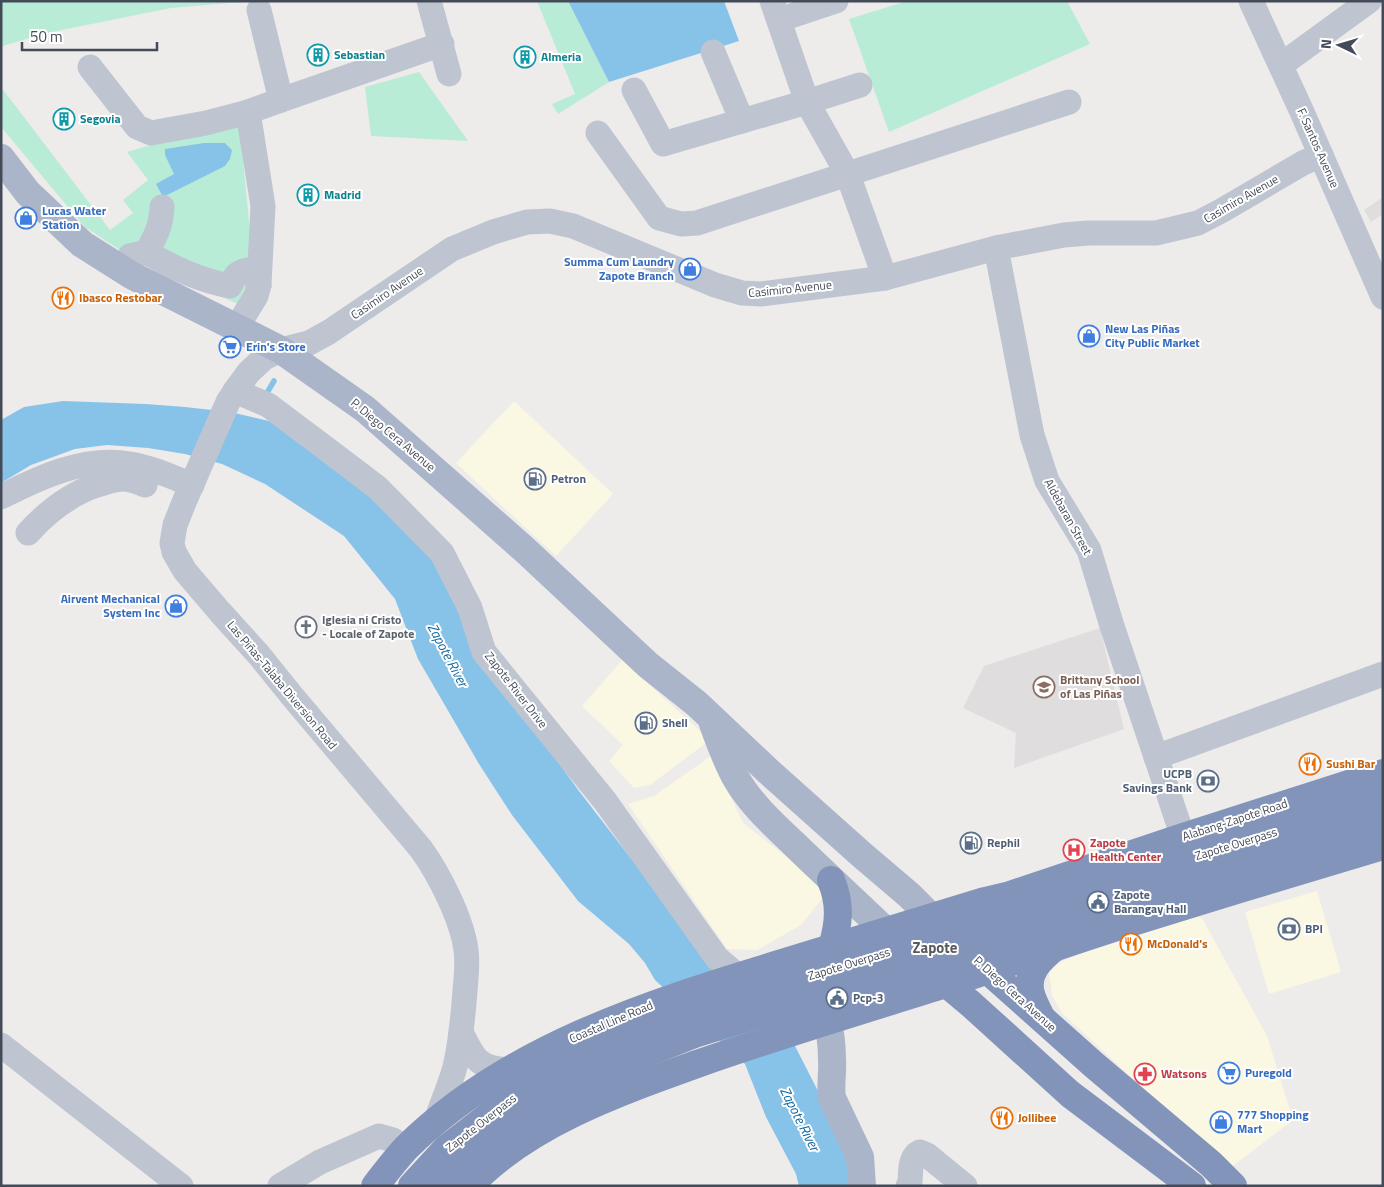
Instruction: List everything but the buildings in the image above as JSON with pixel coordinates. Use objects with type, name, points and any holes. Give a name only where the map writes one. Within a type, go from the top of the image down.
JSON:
[{"type":"highway","name":"Alabang-Zapote Road","points":[[888,932],[1010,895],[1383,773]]},
{"type":"highway","name":"Zapote Overpass","points":[[412,1186],[447,1148],[512,1098],[551,1074],[636,1033],[677,1016],[1383,798]]},
{"type":"highway","name":"Zapote Overpass","points":[[440,1186],[462,1162],[526,1113],[561,1091],[599,1072],[697,1033],[1383,821]]},
{"type":"highway","points":[[471,1184],[489,1166],[549,1125],[657,1079],[798,1030],[987,970],[1055,946],[1383,846]]},
{"type":"highway","points":[[831,880],[839,910],[831,948],[859,946],[864,952],[873,982],[872,994],[865,1009]]},
{"type":"highway","points":[[1010,895],[992,906],[985,917],[985,927],[994,941],[1024,957]]},
{"type":"highway","name":"P. Diego Cera Avenue","points":[[932,918],[987,970],[1211,1164],[1233,1186]]},
{"type":"highway","name":"Coastal Line Road","points":[[375,1186],[406,1149],[436,1121],[470,1095],[509,1070],[574,1036],[661,1001],[888,932]]},
{"type":"highway","name":"P. Diego Cera Avenue","points":[[888,932],[1070,1094],[1192,1186]]},
{"type":"highway","points":[[1042,1018],[1031,994],[1030,980],[1033,969],[1040,958],[1055,946]]},
{"type":"main road","name":"P. Diego Cera Avenue","points":[[1,158],[28,193],[82,244],[131,275],[236,319],[365,409],[525,550],[648,665],[697,704],[710,718],[855,848],[909,894],[932,918]]},
{"type":"main road","name":"P. Diego Cera Avenue","points":[[710,718],[728,762],[748,795],[782,833],[888,932]]},
{"type":"main road","points":[[831,948],[828,1021],[833,1061],[830,1088],[832,1098],[860,1157],[862,1186]]},
{"type":"street","points":[[429,1],[449,74]]},
{"type":"street","points":[[836,1],[776,10],[807,102],[848,174],[885,278]]},
{"type":"street","name":"F. Santos Avenue","points":[[1251,1],[1383,297]]},
{"type":"street","points":[[1281,66],[1369,1]]},
{"type":"street","points":[[259,10],[280,100]]},
{"type":"street","points":[[90,67],[137,128],[151,133],[206,123],[248,112],[442,44]]},
{"type":"street","points":[[713,52],[742,121]]},
{"type":"street","points":[[634,90],[663,144],[860,85]]},
{"type":"street","points":[[598,133],[659,218],[681,224],[697,223],[1069,102]]},
{"type":"street","points":[[236,319],[236,304],[231,298],[245,280],[247,234],[262,206],[248,112]]},
{"type":"street","name":"Casimiro Avenue","points":[[281,350],[308,343],[329,332],[452,249],[493,232],[526,222],[550,222],[573,226],[715,285],[742,294],[761,294],[885,278],[996,248],[1064,235],[1156,233],[1198,223],[1303,163],[1321,155]]},
{"type":"street","points":[[162,207],[161,221],[157,232],[138,254],[215,284],[245,280]]},
{"type":"street","name":"Aldebaran Street","points":[[996,248],[1032,435],[1047,481],[1089,550],[1183,837]]},
{"type":"street","name":"Las Piñas-Talaba Diversion Road","points":[[281,350],[264,358],[249,372],[245,399],[193,483],[175,526],[172,543],[180,564],[259,655],[416,843],[442,883],[463,934],[467,962],[461,1032],[454,1068],[436,1121]]},
{"type":"street","name":"Zapote River Drive","points":[[245,399],[332,452],[378,488],[442,553],[470,608],[484,652],[605,801],[717,958],[735,977]]},
{"type":"street","points":[[1,498],[27,484],[58,472],[102,462],[130,464],[193,483]]},
{"type":"street","points":[[28,533],[38,522],[71,497],[89,488],[117,479],[193,483]]},
{"type":"street","points":[[1156,757],[1383,674]]},
{"type":"street","points":[[461,1032],[471,1052],[480,1063],[494,1069],[509,1070]]},
{"type":"street","points":[[1,1046],[181,1186]]},
{"type":"street","points":[[280,1186],[320,1162],[379,1136],[393,1140],[406,1149]]},
{"type":"street","points":[[908,1186],[911,1163],[915,1155],[920,1152],[927,1155],[964,1186]]},
{"type":"shaded area","points":[[1383,197],[1383,214],[1371,222],[1364,210]]},
{"type":"shaded area","name":"Petron","points":[[514,401],[613,494],[556,556],[456,463]]},
{"type":"shaded area","name":"Brittany School of Las Piñas","points":[[1100,628],[1124,729],[1014,768],[1016,733],[963,708],[984,666]]},
{"type":"shaded area","name":"Shell","points":[[622,660],[710,740],[650,785],[634,788],[609,761],[623,745],[582,706]]},
{"type":"shaded area","points":[[711,756],[743,823],[804,870],[825,895],[801,925],[757,950],[727,949],[628,804],[654,796]]},
{"type":"shaded area","name":"BPI","points":[[1317,891],[1341,972],[1269,994],[1245,912]]},
{"type":"shaded area","points":[[1199,916],[1203,920],[1267,1036],[1293,1120],[1230,1168],[1062,1013],[1052,995],[1049,972],[1059,963],[1077,955]]},
{"type":"green space","points":[[1,1],[242,2],[171,8],[47,33],[1,47]]},
{"type":"green space","points":[[537,1],[568,1],[609,82],[558,114],[552,104],[575,94]]},
{"type":"green space","points":[[907,1],[1067,1],[1090,44],[889,132],[849,19]]},
{"type":"green space","points":[[419,72],[468,141],[371,136],[365,87]]},
{"type":"green space","points":[[1,87],[110,230],[133,213],[123,200],[148,180],[127,152],[239,119],[256,292],[246,307],[141,264],[85,227],[1,127]]},
{"type":"water","points":[[568,1],[724,1],[739,41],[609,82]]},
{"type":"water","points":[[204,143],[225,143],[232,150],[230,159],[225,166],[163,197],[156,184],[174,174],[165,155],[165,149]]},
{"type":"water","name":"Zapote River","points":[[63,401],[185,407],[230,412],[273,422],[329,457],[435,559],[521,711],[579,791],[636,865],[795,1046],[844,1142],[851,1186],[799,1186],[796,1174],[766,1117],[745,1064],[655,980],[645,963],[629,944],[578,901],[512,815],[479,764],[418,659],[395,599],[344,536],[265,484],[222,464],[185,454],[148,448],[107,445],[75,449],[31,465],[1,483],[1,420],[24,407]]},
{"type":"waterway","points":[[265,396],[274,381]]},
{"type":"place","name":"Sebastian","points":[[318,55]]},
{"type":"place","name":"Almeria","points":[[525,57]]},
{"type":"place","name":"Segovia","points":[[64,119]]},
{"type":"place","name":"Madrid","points":[[308,195]]},
{"type":"place","name":"Lucas Water Station","points":[[26,218]]},
{"type":"place","name":"Summa Cum Laundry Zapote Branch","points":[[690,269]]},
{"type":"place","name":"Ibasco Restobar","points":[[63,298]]},
{"type":"place","name":"New Las Piñas City Public Market","points":[[1089,336]]},
{"type":"place","name":"Erin's Store","points":[[230,347]]},
{"type":"place","name":"Petron","points":[[535,479]]},
{"type":"place","name":"Airvent Mechanical System Inc","points":[[176,606]]},
{"type":"place","name":"Iglesia ni Cristo - Locale of Zapote","points":[[306,627]]},
{"type":"place","name":"Brittany School of Las Piñas","points":[[1044,687]]},
{"type":"place","name":"Shell","points":[[646,723]]},
{"type":"place","name":"Sushi Bar","points":[[1310,764]]},
{"type":"place","name":"UCPB Savings Bank","points":[[1208,781]]},
{"type":"place","name":"Rephil","points":[[971,843]]},
{"type":"place","name":"Zapote Health Center","points":[[1074,850]]},
{"type":"place","name":"Zapote Barangay Hall","points":[[1098,902]]},
{"type":"place","name":"BPI","points":[[1289,929]]},
{"type":"place","name":"McDonald's","points":[[1131,944]]},
{"type":"place","name":"Pcp-3","points":[[837,998]]},
{"type":"place","name":"Puregold","points":[[1229,1073]]},
{"type":"place","name":"Watsons","points":[[1145,1074]]},
{"type":"place","name":"Jollibee","points":[[1002,1118]]},
{"type":"place","name":"777 Shopping Mart","points":[[1221,1122]]},
{"type":"district","name":"Zapote","points":[[935,948]]}]
